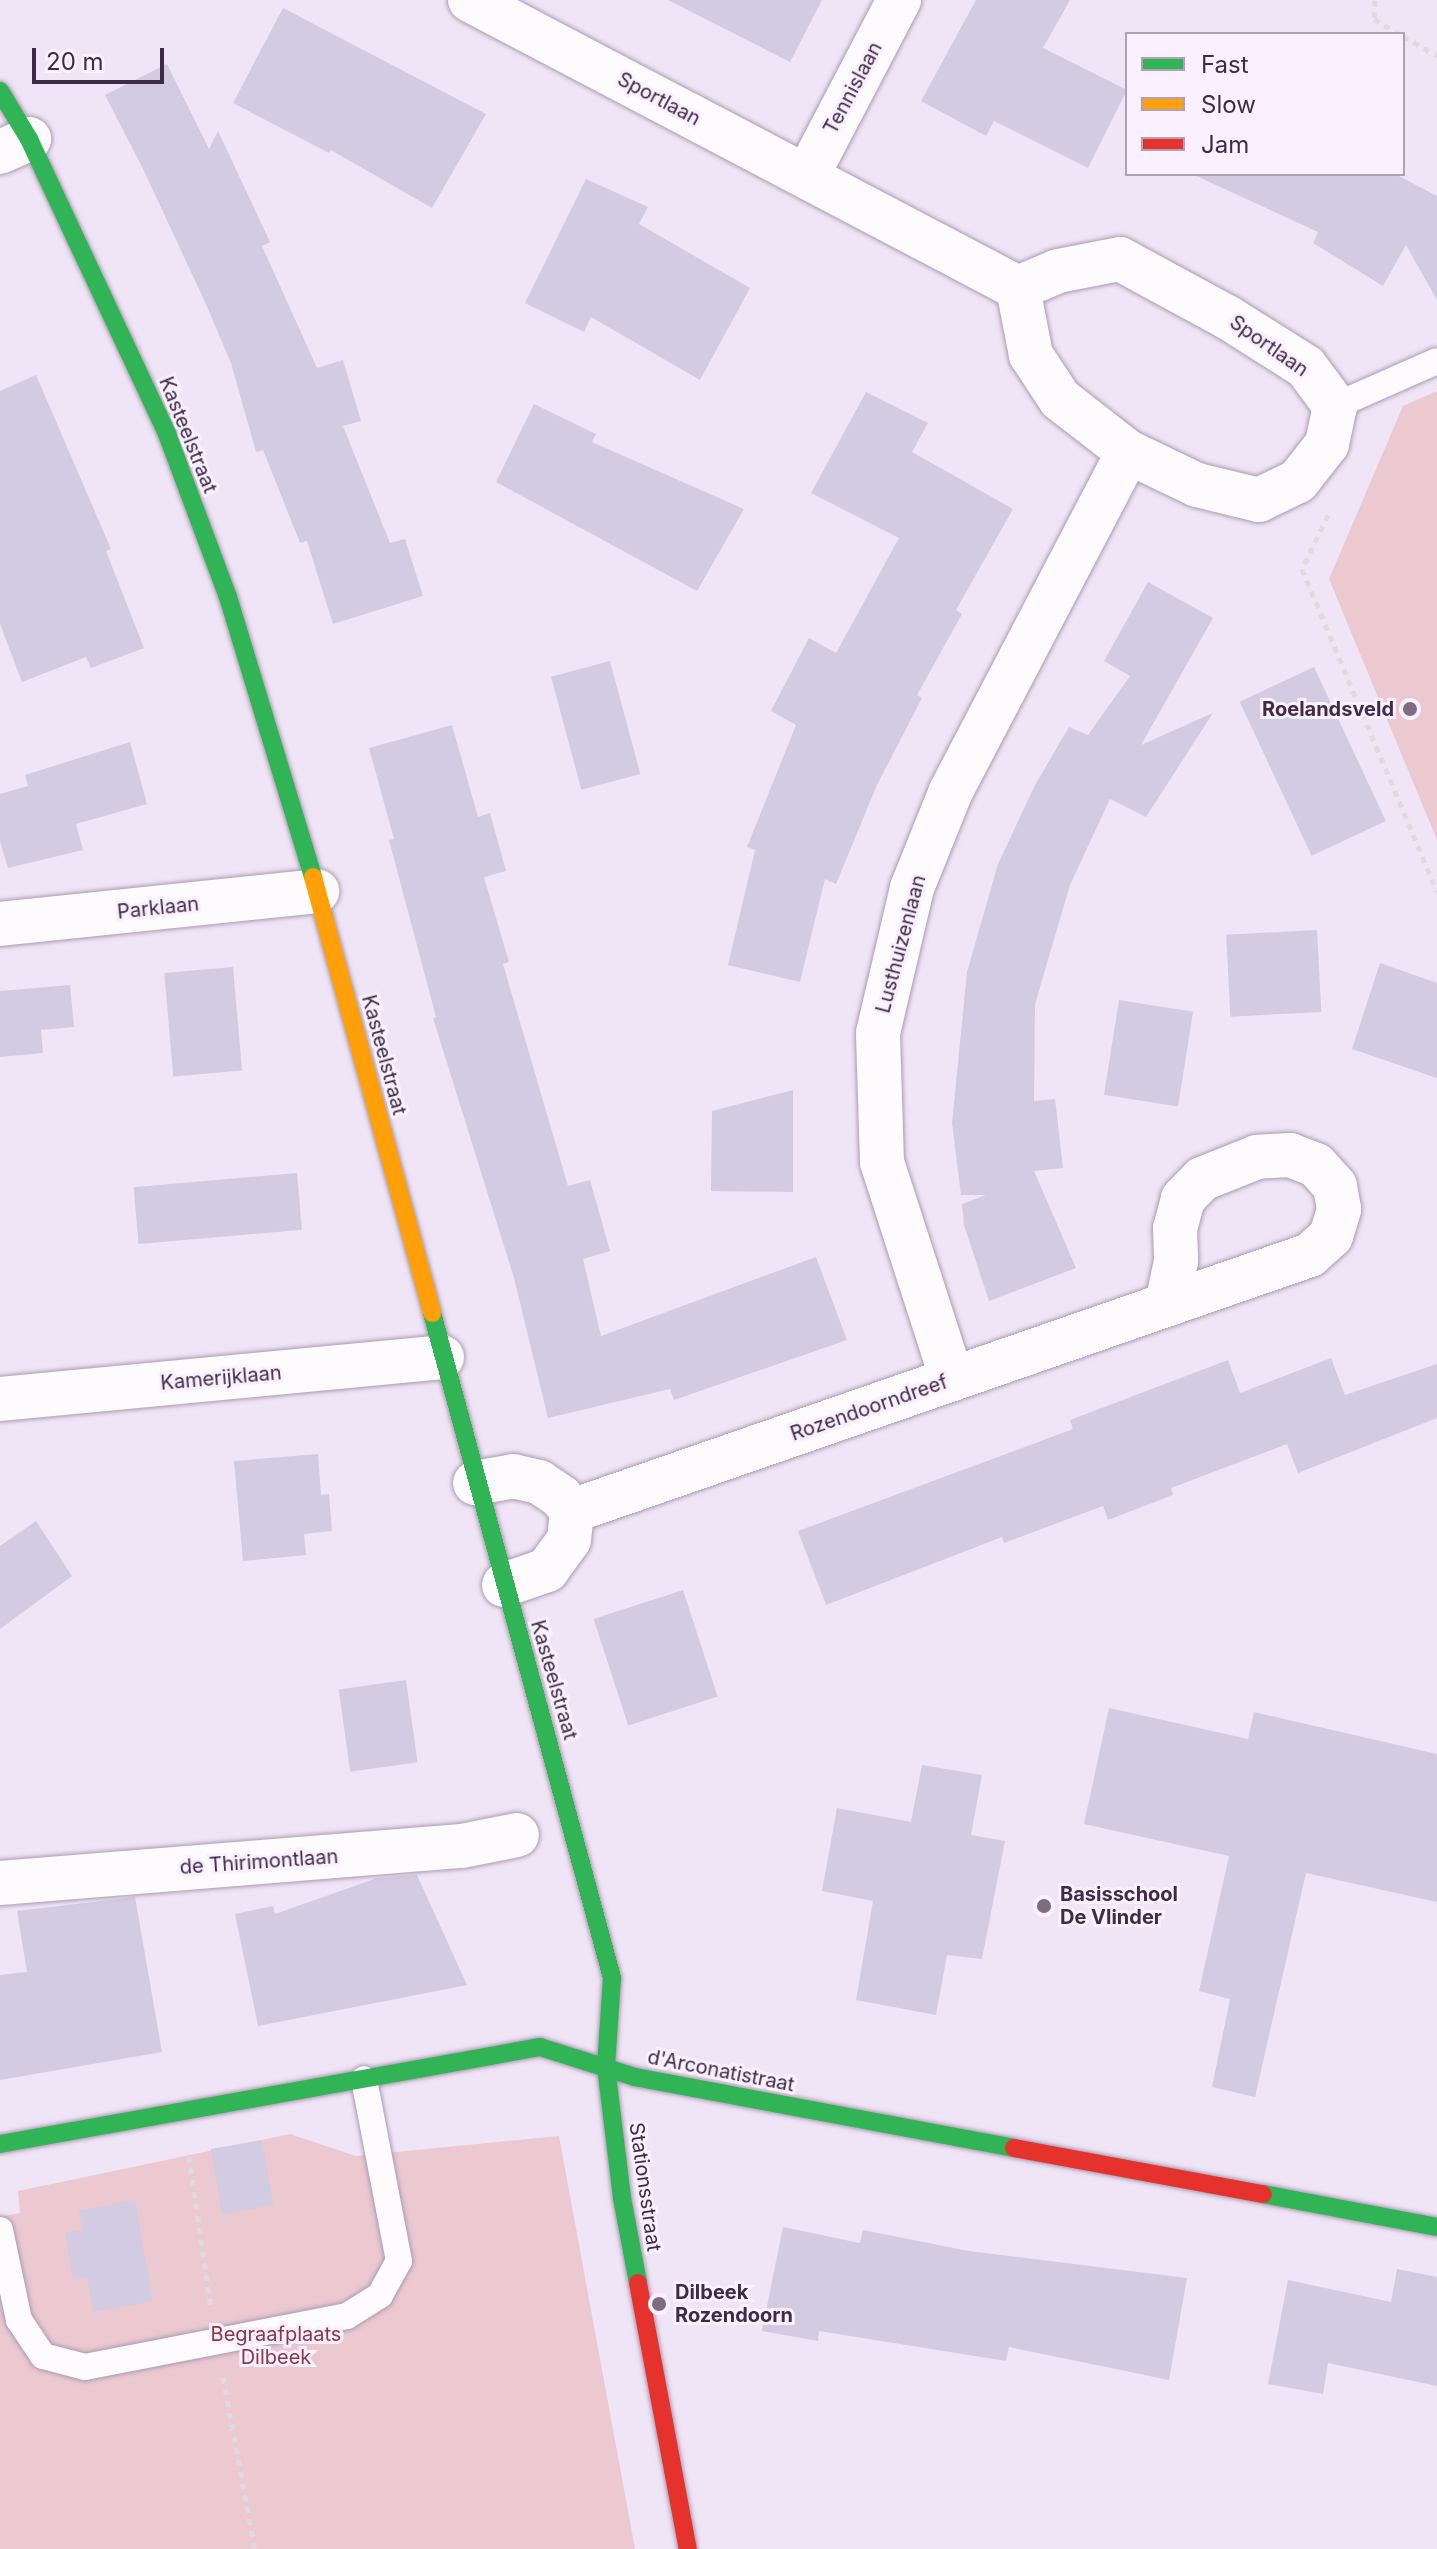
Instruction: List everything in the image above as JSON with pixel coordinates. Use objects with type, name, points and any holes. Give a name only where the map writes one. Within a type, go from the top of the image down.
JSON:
[{"type":"street","name":"Sportlaan","points":[[470,0],[1018,288],[1058,271],[1120,259],[1227,317],[1306,367],[1335,406]]},
{"type":"street","name":"Tennislaan","points":[[807,176],[899,0]]},
{"type":"street","name":"Kasteelstraat","points":[[0,91],[15,145],[167,434],[228,597],[317,891],[475,1483],[612,1978],[606,2067]]},
{"type":"street","points":[[1018,288],[1031,355],[1060,399],[1128,452],[1197,485],[1259,500],[1298,481],[1327,444],[1335,406]]},
{"type":"street","name":"Lusthuizenlaan","points":[[952,1379],[882,1162],[878,1033],[912,888],[951,791],[1128,452]]},
{"type":"street","name":"Parklaan","points":[[0,924],[317,891]]},
{"type":"street","name":"Rozendoorndreef","points":[[572,1511],[1167,1304]]},
{"type":"street","name":"Kamerijklaan","points":[[0,1399],[442,1357]]},
{"type":"street","points":[[475,1483],[513,1476],[539,1482],[561,1497],[572,1511],[569,1540],[547,1570],[504,1585]]},
{"type":"street","name":"de Thirimontlaan","points":[[0,1883],[462,1846],[517,1835]]},
{"type":"street","name":"d'Arconatistraat","points":[[0,2144],[540,2047],[635,2077],[1437,2227]]},
{"type":"street","name":"Stationsstraat","points":[[606,2067],[622,2198],[688,2549]]},
{"type":"lane","points":[[1335,406],[1437,361]]},
{"type":"lane","points":[[0,2230],[19,2320],[43,2356],[85,2367],[347,2316],[380,2295],[399,2261],[364,2079]]},
{"type":"path","points":[[1375,0],[1374,19],[1396,32]]},
{"type":"path","points":[[1405,37],[1437,56]]},
{"type":"path","points":[[1335,502],[1302,569],[1437,892]]},
{"type":"green space","name":"Roelandsveld","points":[[1437,391],[1437,840],[1329,579],[1403,406]]},
{"type":"green space","name":"Begraafplaats Dilbeek","points":[[290,2134],[356,2156],[559,2136],[635,2549],[0,2549],[0,2217],[20,2213],[18,2191]]},
{"type":"building","points":[[668,0],[822,0],[790,62]]},
{"type":"building","points":[[976,0],[1070,0],[1043,48],[1125,89],[1088,168],[994,121],[986,136],[921,101]]},
{"type":"building","points":[[283,8],[486,114],[432,208],[331,150],[329,153],[233,103]]},
{"type":"building","points":[[167,64],[209,149],[218,131],[270,242],[262,246],[317,368],[343,360],[361,421],[343,426],[390,543],[405,539],[423,596],[333,624],[307,541],[300,543],[263,450],[256,452],[231,363],[205,302],[105,95]]},
{"type":"building","points":[[1196,176],[1399,176],[1437,196],[1437,300],[1406,245],[1383,286],[1313,243],[1318,232]]},
{"type":"building","points":[[586,179],[648,207],[639,224],[750,288],[700,380],[591,317],[584,332],[525,303]]},
{"type":"building","points":[[36,375],[111,549],[106,551],[144,648],[91,668],[86,657],[22,682],[0,624],[0,391]]},
{"type":"building","points":[[866,392],[928,423],[912,452],[1013,509],[956,610],[962,614],[917,695],[922,698],[877,785],[836,884],[825,879],[800,982],[728,965],[755,850],[747,847],[796,725],[771,711],[809,638],[836,653],[899,538],[811,493]]},
{"type":"building","points":[[534,404],[596,434],[592,442],[744,509],[697,591],[496,482]]},
{"type":"building","points":[[1148,582],[1213,618],[1141,745],[1213,713],[1146,817],[1110,799],[1070,885],[1035,1004],[1034,1101],[1055,1099],[1063,1168],[1034,1171],[1076,1268],[989,1301],[964,1225],[962,1204],[986,1195],[961,1195],[952,1123],[967,972],[998,864],[1035,785],[1069,727],[1088,735],[1130,676],[1104,661]]},
{"type":"building","points":[[610,661],[640,774],[581,790],[551,677]]},
{"type":"building","points":[[1314,667],[1386,821],[1312,856],[1240,702]]},
{"type":"building","points":[[452,725],[478,817],[490,813],[506,871],[484,877],[509,962],[503,964],[568,1186],[590,1180],[610,1251],[583,1259],[601,1336],[816,1257],[847,1340],[674,1400],[670,1389],[548,1418],[514,1278],[433,1018],[436,1017],[389,840],[394,839],[369,748]]},
{"type":"building","points":[[130,742],[147,804],[76,824],[83,850],[8,868],[0,841],[0,794],[28,786],[25,775]]},
{"type":"building","points":[[1317,930],[1321,1012],[1230,1017],[1226,935]]},
{"type":"building","points":[[1380,963],[1437,983],[1437,1078],[1352,1049]]},
{"type":"building","points":[[233,967],[242,1071],[173,1077],[164,973]]},
{"type":"building","points":[[70,985],[74,1027],[41,1030],[43,1053],[0,1057],[0,991]]},
{"type":"building","points":[[1119,1000],[1193,1012],[1178,1107],[1104,1095]]},
{"type":"building","points":[[793,1090],[793,1192],[711,1191],[712,1111]]},
{"type":"building","points":[[297,1173],[302,1230],[139,1244],[134,1187]]},
{"type":"building","points":[[1331,1358],[1345,1395],[1437,1364],[1437,1418],[1298,1473],[1287,1444],[1171,1488],[1173,1495],[1108,1520],[1103,1506],[1004,1543],[1002,1537],[826,1605],[798,1531],[1073,1429],[1070,1420],[1228,1360],[1240,1393]]},
{"type":"building","points":[[318,1454],[321,1495],[329,1494],[332,1531],[304,1534],[306,1555],[243,1561],[234,1461]]},
{"type":"building","points":[[36,1521],[72,1576],[0,1629],[0,1546]]},
{"type":"building","points":[[683,1590],[718,1697],[628,1726],[594,1619]]},
{"type":"building","points":[[406,1680],[418,1762],[350,1772],[339,1689]]},
{"type":"building","points":[[1109,1708],[1248,1739],[1254,1712],[1437,1754],[1437,1902],[1306,1873],[1255,2097],[1212,2087],[1230,1999],[1199,1991],[1229,1856],[1084,1824]]},
{"type":"building","points":[[922,1765],[982,1775],[971,1835],[1005,1841],[982,1959],[947,1955],[936,2015],[856,2000],[873,1901],[822,1891],[837,1808],[911,1822]]},
{"type":"building","points":[[417,1875],[467,1985],[258,2026],[235,1914],[273,1906],[275,1914],[377,1878]]},
{"type":"building","points":[[135,1897],[162,2052],[0,2080],[0,1975],[27,1972],[17,1911]]},
{"type":"building","points":[[262,2140],[273,2205],[222,2214],[211,2149]]},
{"type":"building","points":[[135,2200],[153,2301],[94,2312],[87,2277],[73,2280],[65,2232],[82,2230],[79,2210]]},
{"type":"building","points":[[783,2227],[860,2243],[863,2230],[969,2251],[1187,2278],[1169,2380],[1009,2347],[1006,2361],[819,2331],[818,2341],[762,2331]]},
{"type":"building","points":[[1397,2269],[1437,2277],[1437,2386],[1328,2363],[1323,2394],[1268,2384],[1288,2280],[1391,2302]]},
{"type":"traffic: fast","points":[[0,91],[29,139],[167,434],[228,597],[313,877]]},
{"type":"traffic: fast","points":[[432,1313],[612,1978],[606,2067],[622,2198],[638,2283]]},
{"type":"traffic: fast","points":[[0,2144],[540,2047],[635,2077],[1014,2148]]},
{"type":"traffic: fast","points":[[1263,2194],[1437,2227]]},
{"type":"traffic: slow","points":[[313,877],[432,1313]]},
{"type":"traffic: jam","points":[[1014,2148],[1263,2194]]},
{"type":"traffic: jam","points":[[638,2283],[688,2549]]},
{"type":"place","name":"Roelandsveld","points":[[1410,709]]},
{"type":"place","name":"Basisschool De Vlinder","points":[[1044,1906]]},
{"type":"place","name":"Dilbeek Rozendoorn","points":[[659,2304]]}]
